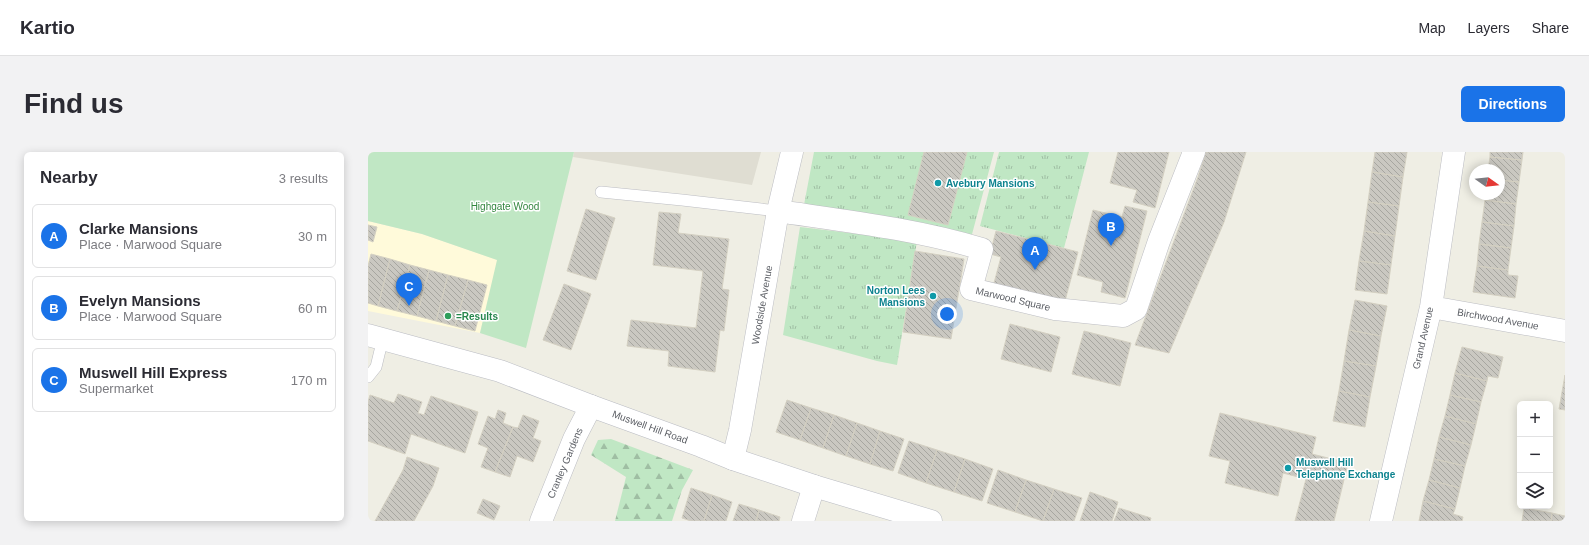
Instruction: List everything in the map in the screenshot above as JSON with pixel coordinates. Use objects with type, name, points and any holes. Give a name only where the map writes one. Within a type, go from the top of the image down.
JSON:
[{"type":"street","name":"Woodside Avenue","points":[[733,459],[740,430],[778,211],[792,152]]},
{"type":"street","name":"Marwood Square","points":[[778,211],[905,230],[982,249],[971,289],[1055,308],[1123,316],[1136,309],[1159,241],[1194,152]]},
{"type":"street","name":"Grand Avenue","points":[[1381,521],[1431,307],[1454,152]]},
{"type":"street","name":"Birchwood Avenue","points":[[1431,307],[1565,331]]},
{"type":"street","name":"Muswell Hill Road","points":[[376,337],[500,371],[733,459],[814,486],[931,521]]},
{"type":"street","name":"Cranley Gardens","points":[[541,521],[574,439],[591,406]]},
{"type":"street","points":[[803,521],[814,486]]},
{"type":"lane","points":[[601,192],[778,211]]},
{"type":"lane","points":[[368,376],[376,366],[376,337]]},
{"type":"shaded area","points":[[574,152],[761,152],[752,185],[573,157]]},
{"type":"shaded area","points":[[368,221],[422,234],[498,260],[480,333],[368,311]]},
{"type":"green space","name":"Highgate Wood","points":[[368,152],[574,152],[526,348],[480,333],[497,260],[422,234],[368,221]]},
{"type":"green space","points":[[814,152],[994,152],[971,238],[803,210]]},
{"type":"green space","points":[[999,152],[1089,152],[1064,248],[980,226]]},
{"type":"green space","points":[[800,227],[917,241],[897,365],[877,361],[783,335]]},
{"type":"green space","points":[[611,439],[693,470],[682,490],[672,521],[615,521],[626,477],[591,455],[598,440]]},
{"type":"building","name":"Avebury Mansions","points":[[924,152],[967,152],[948,225],[908,215]]},
{"type":"building","points":[[1118,152],[1169,152],[1155,208],[1133,202],[1137,190],[1110,183]]},
{"type":"building","points":[[1206,152],[1246,152],[1224,222],[1169,353],[1135,345],[1198,177]]},
{"type":"building","points":[[1375,152],[1407,152],[1403,177],[1372,172]]},
{"type":"building","points":[[1490,152],[1523,152],[1522,160],[1490,157]]},
{"type":"building","points":[[1490,157],[1522,160],[1519,182],[1505,181],[1505,164],[1489,164]]},
{"type":"building","points":[[1372,172],[1403,177],[1399,206],[1368,202]]},
{"type":"building","points":[[1505,181],[1519,182],[1516,204],[1485,200],[1505,200]]},
{"type":"building","points":[[1485,200],[1516,204],[1514,226],[1482,222]]},
{"type":"building","points":[[1368,202],[1399,206],[1395,236],[1364,231]]},
{"type":"building","points":[[1125,206],[1147,211],[1125,298],[1101,292],[1103,282],[1077,275],[1093,210],[1122,217]]},
{"type":"building","points":[[586,209],[615,218],[596,280],[567,271]]},
{"type":"building","points":[[659,212],[681,214],[678,233],[729,239],[722,289],[729,290],[724,331],[720,330],[715,372],[668,366],[669,351],[627,346],[631,320],[696,328],[703,271],[653,265]]},
{"type":"building","points":[[1482,222],[1514,226],[1511,248],[1479,244]]},
{"type":"building","points":[[368,225],[377,227],[373,242],[368,240]]},
{"type":"building","points":[[996,231],[1078,252],[1065,301],[994,283],[1001,257],[990,254]]},
{"type":"building","points":[[1364,231],[1395,236],[1391,265],[1359,261]]},
{"type":"building","points":[[1479,244],[1511,248],[1508,270],[1477,266]]},
{"type":"building","name":"Norton Lees Mansions","points":[[915,251],[964,259],[951,339],[903,332]]},
{"type":"building","points":[[371,254],[390,259],[378,306],[368,303],[368,266]]},
{"type":"building","points":[[390,259],[410,265],[397,311],[378,306]]},
{"type":"building","points":[[1359,261],[1391,265],[1387,294],[1355,290]]},
{"type":"building","points":[[410,265],[429,270],[417,316],[397,311]]},
{"type":"building","points":[[1477,266],[1508,270],[1508,275],[1518,276],[1515,298],[1473,292]]},
{"type":"building","points":[[429,270],[448,275],[436,321],[417,316]]},
{"type":"building","points":[[448,275],[468,280],[455,326],[436,321]]},
{"type":"building","points":[[468,280],[487,285],[475,331],[455,326]]},
{"type":"building","points":[[564,284],[591,294],[571,350],[543,340]]},
{"type":"building","points":[[1355,300],[1387,306],[1381,336],[1349,330]]},
{"type":"building","points":[[1010,324],[1060,337],[1051,372],[1001,359]]},
{"type":"building","points":[[1349,330],[1381,336],[1376,366],[1344,361]]},
{"type":"building","points":[[1084,331],[1131,343],[1120,386],[1072,374]]},
{"type":"building","points":[[1462,347],[1503,357],[1498,378],[1488,376],[1487,381],[1455,373]]},
{"type":"building","points":[[1344,361],[1376,366],[1370,397],[1339,391]]},
{"type":"building","points":[[1455,373],[1487,381],[1481,402],[1450,395]]},
{"type":"building","points":[[1565,375],[1565,410],[1559,409]]},
{"type":"building","points":[[1339,391],[1370,397],[1365,427],[1333,421]]},
{"type":"building","points":[[398,394],[422,402],[418,413],[424,415],[431,396],[478,412],[465,453],[411,434],[405,454],[368,441],[368,402],[370,395],[394,403]]},
{"type":"building","points":[[1450,395],[1481,402],[1476,424],[1445,416]]},
{"type":"building","points":[[787,400],[811,408],[800,440],[776,432]]},
{"type":"building","points":[[811,408],[834,415],[823,448],[800,440]]},
{"type":"building","points":[[498,410],[506,413],[503,423],[513,427],[495,472],[481,467],[488,448],[478,444],[488,416],[495,419]]},
{"type":"building","name":"Muswell Hill Telephone Exchange","points":[[1220,413],[1316,437],[1312,454],[1348,463],[1334,521],[1295,521],[1306,479],[1283,473],[1278,496],[1225,483],[1230,461],[1209,456]]},
{"type":"building","points":[[523,415],[539,421],[533,438],[541,441],[533,462],[517,456],[510,477],[495,472],[513,427],[518,428]]},
{"type":"building","points":[[834,415],[857,423],[846,456],[823,448]]},
{"type":"building","points":[[1445,416],[1476,424],[1471,445],[1439,437]]},
{"type":"building","points":[[857,423],[880,431],[870,464],[846,456]]},
{"type":"building","points":[[880,431],[904,439],[893,471],[870,464]]},
{"type":"building","points":[[1439,437],[1471,445],[1465,466],[1434,459]]},
{"type":"building","points":[[909,441],[937,450],[926,483],[898,473]]},
{"type":"building","points":[[937,450],[965,459],[954,492],[926,483]]},
{"type":"building","points":[[407,457],[439,468],[433,486],[414,521],[375,521],[403,470]]},
{"type":"building","points":[[965,459],[993,469],[982,501],[954,492]]},
{"type":"building","points":[[1434,459],[1465,466],[1460,488],[1429,480]]},
{"type":"building","points":[[998,470],[1026,480],[1015,512],[987,503]]},
{"type":"building","points":[[1026,480],[1054,489],[1043,521],[1015,512]]},
{"type":"building","points":[[1429,480],[1460,488],[1455,509],[1423,501]]},
{"type":"building","points":[[691,488],[712,495],[704,521],[691,521],[682,518]]},
{"type":"building","points":[[1054,489],[1082,498],[1074,521],[1043,521]]},
{"type":"building","points":[[1090,492],[1118,502],[1112,521],[1080,521]]},
{"type":"building","points":[[712,495],[732,502],[726,521],[704,521]]},
{"type":"building","points":[[483,499],[500,506],[494,520],[477,513]]},
{"type":"building","points":[[1423,501],[1455,509],[1453,514],[1463,517],[1462,521],[1419,521]]},
{"type":"building","points":[[739,504],[759,510],[756,521],[733,521]]},
{"type":"building","points":[[1119,508],[1151,518],[1150,521],[1114,521]]},
{"type":"building","points":[[1524,509],[1552,513],[1551,521],[1522,521]]},
{"type":"building","points":[[759,510],[780,517],[779,521],[756,521]]},
{"type":"building","points":[[1552,513],[1565,516],[1565,521],[1551,521]]},
{"type":"place","name":"Avebury Mansions","points":[[938,183]]},
{"type":"place","name":"Evelyn Mansions","points":[[1111,246]]},
{"type":"place","name":"Clarke Mansions","points":[[1035,270]]},
{"type":"place","name":"Norton Lees Mansions","points":[[933,296]]},
{"type":"place","name":"Muswell Hill Express","points":[[409,306]]},
{"type":"place","name":"=Results","points":[[448,316]]},
{"type":"place","name":"Muswell Hill Telephone Exchange","points":[[1288,468]]}]
